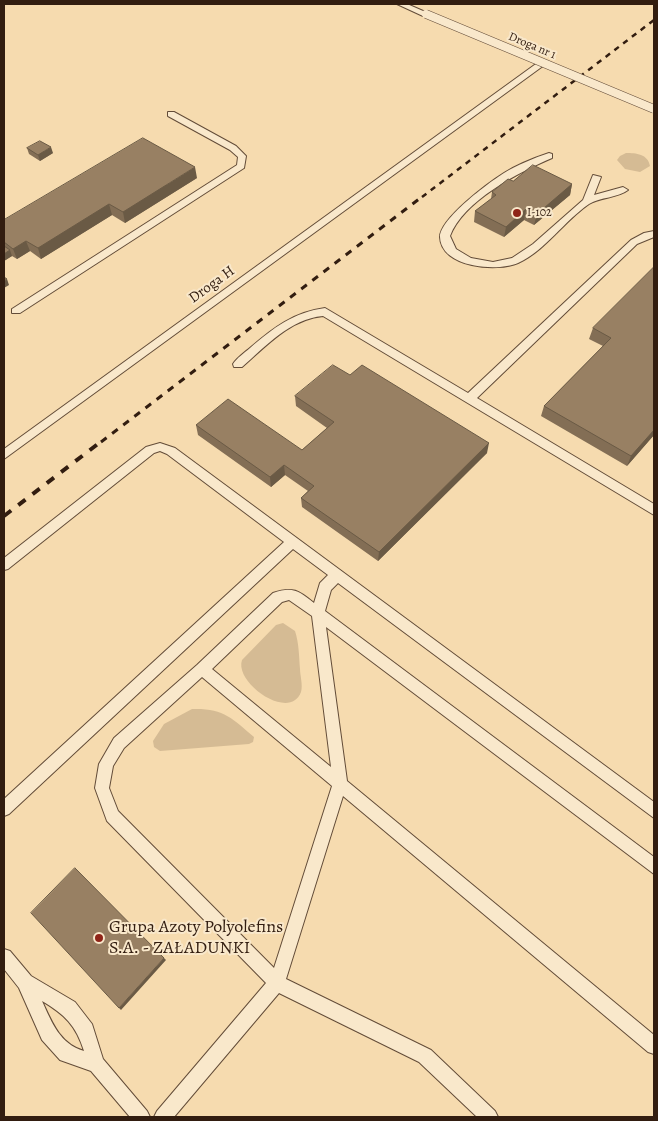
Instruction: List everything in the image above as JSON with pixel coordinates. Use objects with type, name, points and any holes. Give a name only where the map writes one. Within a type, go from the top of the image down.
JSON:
[{"type":"lane","name":"Droga nr 1","points":[[401,4],[654,109]]},
{"type":"lane","name":"Droga H","points":[[4,455],[543,63]]},
{"type":"lane","points":[[16,311],[241,166],[242,156],[233,148],[171,114]]},
{"type":"lane","points":[[549,156],[506,175],[459,215],[449,225],[445,236],[448,246],[457,254],[471,261],[488,265],[506,264],[521,257],[588,201],[623,190]]},
{"type":"lane","points":[[588,201],[596,177]]},
{"type":"lane","points":[[469,399],[634,242],[647,234],[654,234]]},
{"type":"lane","points":[[238,364],[294,319],[312,312],[325,312],[654,510]]},
{"type":"lane","points":[[4,566],[150,450],[160,447],[171,451],[654,811]]},
{"type":"lane","points":[[4,809],[292,542]]},
{"type":"lane","points":[[163,1117],[277,983],[340,784],[318,612],[325,587],[337,575]]},
{"type":"lane","points":[[489,1117],[425,1056],[277,983],[112,816],[102,788],[106,764],[119,743],[202,669],[278,597],[290,594],[318,612],[654,866]]},
{"type":"lane","points":[[202,669],[654,1046]]},
{"type":"lane","points":[[4,957],[25,982],[48,1034],[66,1054],[96,1064]]},
{"type":"lane","points":[[25,982],[69,1008],[86,1030],[96,1064],[141,1117]]},
{"type":"shaded area","points":[[626,153],[644,157],[650,166],[640,172],[625,169],[617,160]]},
{"type":"shaded area","points":[[283,623],[295,631],[302,686],[301,692],[295,700],[286,703],[264,696],[246,679],[242,669],[242,660],[276,625]]},
{"type":"shaded area","points":[[192,709],[219,712],[239,724],[254,737],[253,742],[249,744],[160,751],[154,747],[153,741],[164,724]]},
{"type":"building","points":[[143,138],[195,167],[123,212],[109,204],[38,248],[26,241],[13,249],[4,242],[4,220]]},
{"type":"building","points":[[40,141],[51,147],[38,155],[27,148]]},
{"type":"building","name":"I-102","points":[[533,165],[572,184],[537,214],[526,209],[506,227],[475,211],[496,195],[492,192],[508,179],[513,181]]},
{"type":"building","points":[[4,246],[10,250],[4,254]]},
{"type":"building","points":[[654,267],[654,430],[631,456],[544,406],[611,338],[593,328]]},
{"type":"building","points":[[333,365],[350,375],[362,365],[489,443],[379,552],[301,498],[314,486],[284,465],[270,477],[196,425],[228,399],[302,450],[334,422],[295,396]]},
{"type":"building","name":"Grupa Azoty Polyolefins S.A. - ZAŁADUNKI","points":[[75,868],[164,958],[119,1008],[31,913]]},
{"type":"railway","points":[[422,197],[654,20]]},
{"type":"railway","points":[[101,442],[423,196]]},
{"type":"railway","points":[[4,516],[103,440]]},
{"type":"place","name":"I-102","points":[[517,213]]},
{"type":"place","name":"Grupa Azoty Polyolefins S.A. - ZAŁADUNKI","points":[[99,938]]}]
